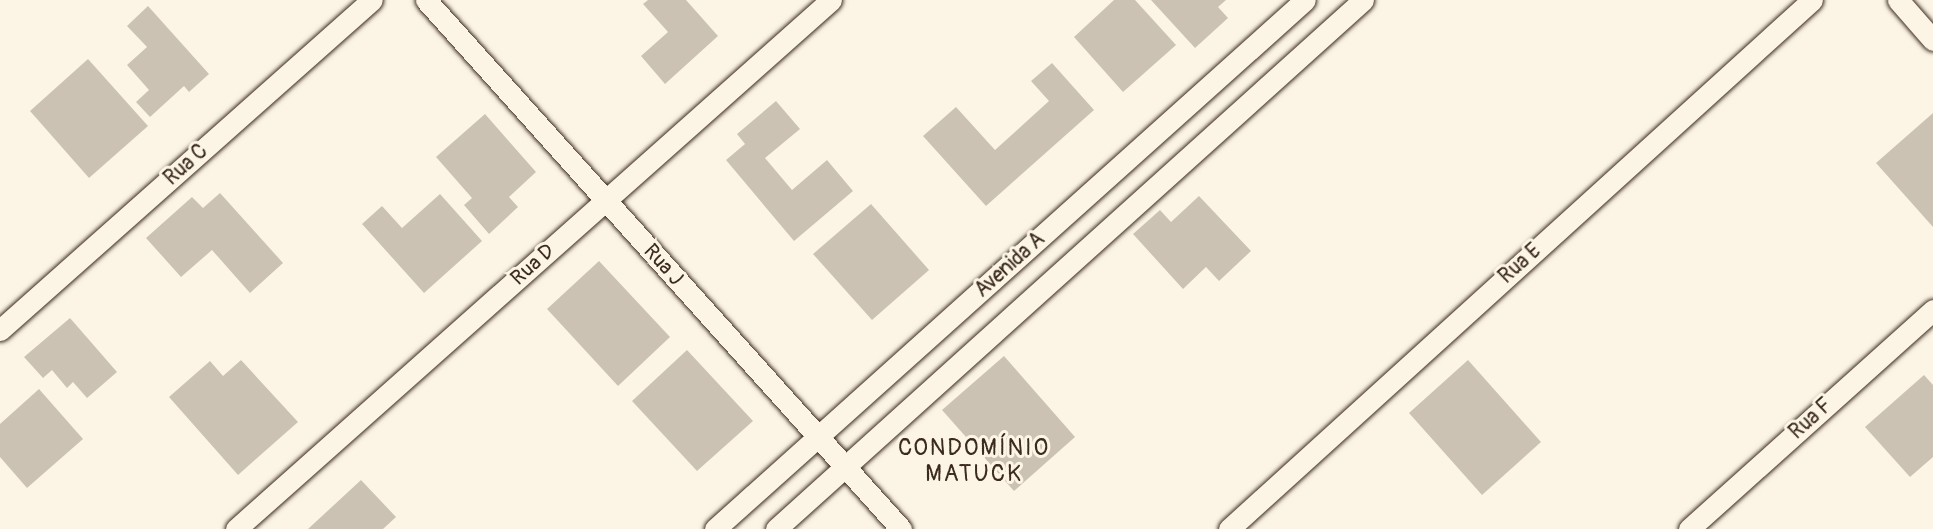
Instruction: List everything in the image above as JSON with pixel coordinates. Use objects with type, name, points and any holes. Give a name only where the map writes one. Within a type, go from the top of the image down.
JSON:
[{"type":"street","name":"Rua C","points":[[0,331],[372,0]]},
{"type":"street","name":"Rua J","points":[[426,0],[901,529]]},
{"type":"street","name":"Rua D","points":[[236,529],[831,0]]},
{"type":"street","name":"Avenida A","points":[[715,529],[1305,0]]},
{"type":"street","name":"Avenida A","points":[[776,529],[1363,0]]},
{"type":"street","name":"Rua E","points":[[1229,529],[1812,0]]},
{"type":"street","points":[[1898,0],[1933,40]]},
{"type":"street","points":[[1227,72],[1253,100]]},
{"type":"street","name":"Rua F","points":[[1689,529],[1933,310]]},
{"type":"building","points":[[648,0],[686,0],[718,36],[665,84],[641,56],[668,32],[643,4]]},
{"type":"building","points":[[1114,0],[1135,0],[1176,45],[1123,92],[1074,37]]},
{"type":"building","points":[[1151,0],[1226,0],[1218,7],[1228,18],[1195,48]]},
{"type":"building","points":[[148,6],[209,74],[189,92],[184,86],[150,117],[136,102],[149,90],[127,65],[147,47],[127,26]]},
{"type":"building","points":[[88,59],[148,126],[89,178],[30,111]]},
{"type":"building","points":[[1052,63],[1094,110],[986,206],[923,136],[956,107],[995,150],[1049,101],[1031,81]]},
{"type":"building","points":[[776,101],[800,129],[765,158],[792,190],[827,160],[853,191],[794,241],[726,160],[745,144],[737,134]]},
{"type":"building","points":[[1933,113],[1933,227],[1876,163]]},
{"type":"building","points":[[485,114],[536,172],[509,197],[518,207],[489,234],[464,205],[472,198],[436,157]]},
{"type":"building","points":[[220,193],[283,263],[250,293],[212,250],[181,277],[146,238],[192,197],[203,208]]},
{"type":"building","points":[[440,194],[482,241],[424,293],[362,224],[382,206],[402,228]]},
{"type":"building","points":[[1199,196],[1251,251],[1219,281],[1206,267],[1183,289],[1133,234],[1160,210],[1171,222]]},
{"type":"building","points":[[871,204],[929,270],[872,320],[813,254]]},
{"type":"building","points":[[599,261],[670,337],[618,386],[547,309]]},
{"type":"building","points":[[70,318],[117,372],[87,398],[73,382],[67,388],[52,370],[43,378],[24,357]]},
{"type":"building","points":[[687,350],[753,421],[697,471],[632,401]]},
{"type":"building","points":[[1004,356],[1075,437],[1014,491],[942,410]]},
{"type":"building","points":[[241,360],[298,422],[238,475],[169,397],[210,361],[223,376]]},
{"type":"building","points":[[1468,360],[1541,442],[1482,495],[1409,413]]},
{"type":"building","points":[[1924,375],[1933,385],[1933,457],[1910,477],[1865,427]]},
{"type":"building","points":[[39,389],[83,439],[27,488],[0,457],[0,424]]},
{"type":"building","points":[[361,480],[396,517],[383,529],[308,529]]},
{"type":"district","name":"CONDOMÍNIO MATUCK","points":[[974,461]]}]
